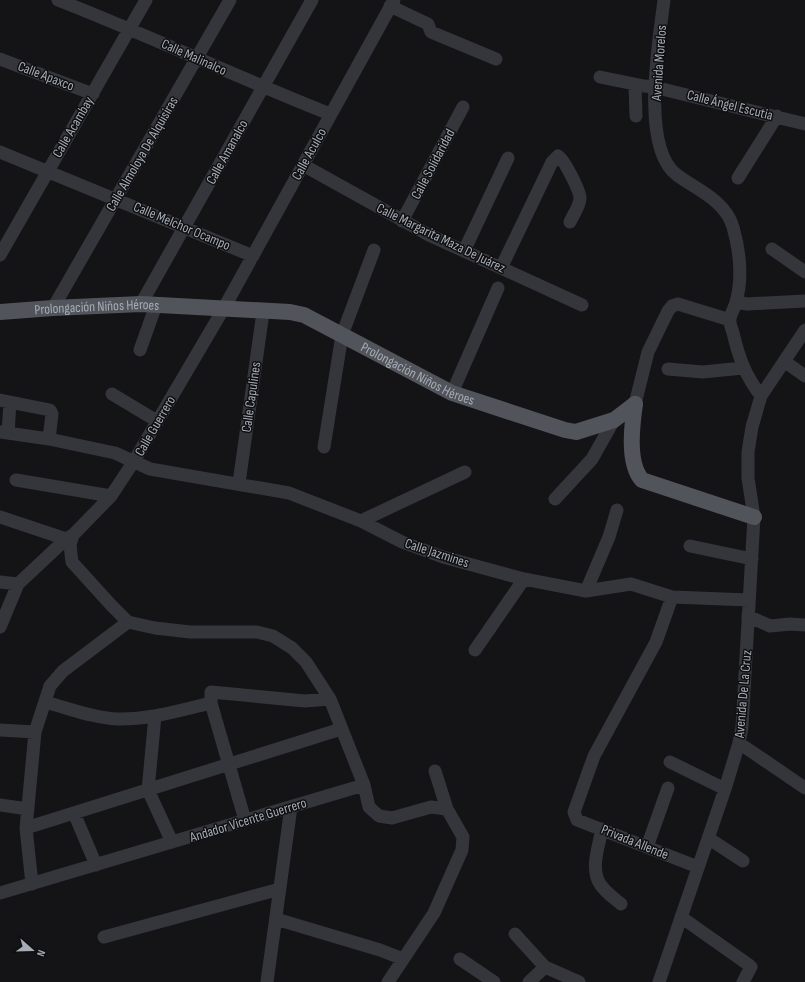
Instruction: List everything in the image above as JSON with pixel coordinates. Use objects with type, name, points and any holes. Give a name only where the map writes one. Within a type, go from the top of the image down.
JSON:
[{"type":"main road","name":"Prolongación Niños Héroes","points":[[0,312],[53,308],[149,305],[224,308],[263,312],[290,312],[304,315],[452,393],[565,430],[576,432],[614,420],[635,404]]},
{"type":"main road","points":[[635,404],[632,431],[633,449],[635,468],[642,480],[754,517]]},
{"type":"street","name":"Calle Malinalco","points":[[58,0],[130,28],[263,88],[330,114]]},
{"type":"street","name":"Calle Acambay","points":[[0,255],[6,233],[48,171],[146,0]]},
{"type":"street","name":"Calle Almoloya De Alquisiras","points":[[53,308],[230,0]]},
{"type":"street","name":"Calle Amanalco","points":[[140,350],[149,305],[185,227],[312,0]]},
{"type":"street","name":"Avenida Morelos","points":[[664,0],[654,87],[658,138],[662,155],[669,168],[712,198],[725,211],[732,225],[741,274],[736,302],[730,320]]},
{"type":"street","points":[[392,3],[428,24],[431,32],[496,58]]},
{"type":"street","name":"Calle Aculco","points":[[224,308],[392,3]]},
{"type":"street","name":"Calle Apaxco","points":[[0,59],[93,94]]},
{"type":"street","name":"Calle Ángel Escutia","points":[[600,77],[636,85],[654,87],[805,124]]},
{"type":"street","points":[[636,85],[636,116]]},
{"type":"street","name":"Calle Solidaridad","points":[[402,221],[463,107]]},
{"type":"street","points":[[738,178],[777,116]]},
{"type":"street","name":"Calle Melchor Ocampo","points":[[0,152],[253,256]]},
{"type":"street","points":[[501,268],[552,162],[558,156],[564,161],[579,193],[579,202],[570,222]]},
{"type":"street","points":[[464,251],[508,158]]},
{"type":"street","name":"Calle Margarita Maza De Juárez","points":[[303,165],[402,221],[582,305]]},
{"type":"street","points":[[772,249],[805,272]]},
{"type":"street","points":[[324,447],[342,335],[374,250]]},
{"type":"street","points":[[452,393],[498,288]]},
{"type":"street","points":[[736,302],[755,303],[805,301]]},
{"type":"street","points":[[635,404],[648,352],[668,311],[672,306],[678,304],[730,320],[743,368],[761,396]]},
{"type":"street","name":"Calle Guerrero","points":[[18,584],[70,537],[111,496],[134,461],[224,308]]},
{"type":"street","name":"Calle Capulines","points":[[239,483],[263,312]]},
{"type":"street","name":"Avenida De La Cruz","points":[[659,982],[725,789],[739,743],[742,727],[754,517],[748,478],[748,452],[752,427],[761,396],[805,330]]},
{"type":"street","points":[[784,361],[805,376]]},
{"type":"street","points":[[668,369],[703,372],[743,368]]},
{"type":"street","points":[[112,394],[158,421]]},
{"type":"street","points":[[4,433],[5,401],[50,410],[52,414],[49,439]]},
{"type":"street","points":[[555,499],[592,459],[614,420]]},
{"type":"street","name":"Calle Jazmines","points":[[4,433],[49,439],[115,453],[150,469],[239,483],[289,493],[361,521],[402,542],[442,557],[524,579],[586,591],[631,584],[672,597],[749,600]]},
{"type":"street","points":[[361,521],[465,472]]},
{"type":"street","points":[[16,480],[111,496]]},
{"type":"street","points":[[586,591],[609,536],[617,510]]},
{"type":"street","points":[[0,517],[70,537],[72,562],[128,622],[155,628],[190,632],[257,632],[273,636],[292,648],[306,662],[330,699],[364,786],[369,807],[379,816],[385,818],[392,818],[431,807],[447,809]]},
{"type":"street","points":[[690,546],[752,559]]},
{"type":"street","points":[[475,650],[524,579]]},
{"type":"street","points":[[0,582],[18,584],[0,626]]},
{"type":"street","name":"Privada Allende","points":[[672,597],[656,642],[594,756],[574,812],[574,816],[577,820],[602,828],[698,867]]},
{"type":"street","points":[[748,616],[770,626],[790,624],[805,625]]},
{"type":"street","points":[[32,884],[26,828],[35,732],[50,686],[63,671],[128,622]]},
{"type":"street","points":[[45,702],[117,719],[155,716],[211,698],[305,701],[330,699]]},
{"type":"street","points":[[211,698],[245,820]]},
{"type":"street","points":[[155,716],[148,790],[172,842]]},
{"type":"street","points":[[26,828],[341,729]]},
{"type":"street","points":[[0,730],[35,732]]},
{"type":"street","points":[[739,743],[805,788]]},
{"type":"street","points":[[670,762],[725,789]]},
{"type":"street","points":[[388,982],[434,913],[462,850],[462,837],[447,809],[435,771]]},
{"type":"street","name":"Andador Vicente Guerrero","points":[[4,891],[364,786]]},
{"type":"street","points":[[647,847],[668,788]]},
{"type":"street","points":[[0,805],[28,809]]},
{"type":"street","points":[[266,982],[291,807]]},
{"type":"street","points":[[74,813],[96,865]]},
{"type":"street","points":[[602,828],[596,856],[596,872],[600,884],[621,904]]},
{"type":"street","points":[[708,838],[742,861]]},
{"type":"street","points":[[104,937],[280,889]]},
{"type":"street","points":[[681,917],[749,965],[750,971],[743,982]]},
{"type":"street","points":[[276,919],[380,950],[403,959]]},
{"type":"street","points":[[515,934],[545,967],[579,982]]},
{"type":"street","points":[[460,959],[494,982]]},
{"type":"street","points":[[529,982],[545,967]]}]
